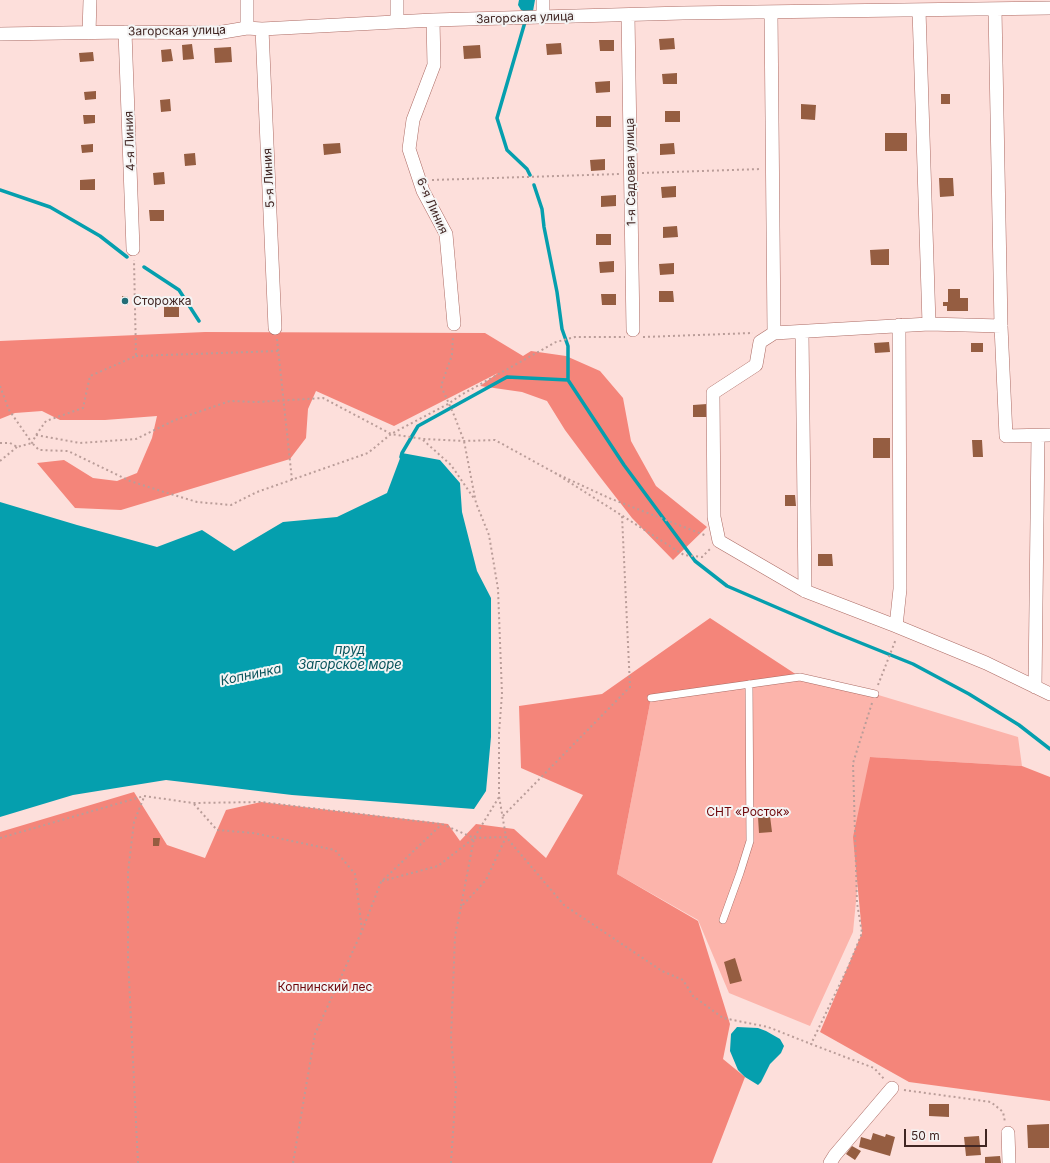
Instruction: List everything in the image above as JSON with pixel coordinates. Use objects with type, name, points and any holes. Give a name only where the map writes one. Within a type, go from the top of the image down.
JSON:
[{"type":"street","points":[[89,33],[90,0]]},
{"type":"street","points":[[247,0],[247,28]]},
{"type":"street","points":[[396,22],[397,0]]},
{"type":"street","points":[[543,0],[543,18]]},
{"type":"street","name":"Загорская улица","points":[[0,34],[125,32],[217,33],[247,28],[262,29],[433,20],[771,12],[840,5],[919,10],[995,9],[1009,4],[1050,8]]},
{"type":"street","points":[[995,9],[1001,326],[1006,436],[1044,435],[1035,687]]},
{"type":"street","points":[[919,10],[929,324]]},
{"type":"street","points":[[771,12],[774,333]]},
{"type":"street","name":"1-я Садовая улица","points":[[628,15],[633,334]]},
{"type":"street","name":"6-я Линия","points":[[433,20],[434,65],[413,120],[409,149],[423,190],[446,234],[454,324]]},
{"type":"street","name":"5-я Линия","points":[[262,29],[275,328]]},
{"type":"street","name":"4-я Линия","points":[[125,32],[133,249]]},
{"type":"street","points":[[1001,326],[929,324],[774,333],[760,342],[756,365],[713,393],[714,517],[719,540],[805,591],[986,663],[1050,694]]},
{"type":"street","points":[[896,626],[900,589],[899,325]]},
{"type":"street","points":[[802,332],[805,591]]},
{"type":"street","points":[[830,1163],[835,1155],[892,1088]]},
{"type":"street","points":[[1008,1133],[1009,1163]]},
{"type":"lane","points":[[651,698],[800,677],[875,694]]},
{"type":"lane","points":[[723,920],[740,874],[750,841],[749,684]]},
{"type":"path","points":[[420,180],[773,168]]},
{"type":"path","points":[[134,273],[136,356]]},
{"type":"path","points":[[454,324],[452,355],[441,386],[464,441],[476,502],[489,536],[498,589],[502,694],[499,796],[506,837],[564,905],[662,970],[683,980],[692,996],[722,1018],[768,1027],[874,1068],[892,1088],[991,1102],[1003,1112],[1008,1133]]},
{"type":"path","points":[[275,328],[292,480]]},
{"type":"path","points":[[0,386],[9,410],[32,443],[39,450],[68,451],[130,481],[197,502],[231,505],[257,492],[368,453],[391,434],[448,404],[461,395],[556,342],[575,337],[633,334],[774,333]]},
{"type":"path","points":[[0,461],[17,447],[32,443],[46,421],[83,408],[90,376],[136,356],[278,351]]},
{"type":"path","points":[[36,435],[80,443],[136,438],[175,420],[230,401],[257,402],[323,398],[391,434],[422,439],[464,441],[495,440],[555,474],[684,555],[702,557]]},
{"type":"path","points":[[422,439],[451,465],[476,502]]},
{"type":"path","points":[[0,443],[10,443],[17,447]]},
{"type":"path","points":[[555,474],[666,521],[719,540]]},
{"type":"path","points":[[502,816],[630,687],[622,516]]},
{"type":"path","points":[[811,1044],[862,933],[857,903],[853,763],[875,694],[899,633],[896,626]]},
{"type":"path","points":[[0,838],[144,796],[193,804],[261,802],[442,824],[474,838],[506,837]]},
{"type":"path","points":[[138,1163],[128,958],[128,872],[134,822],[144,796]]},
{"type":"path","points":[[451,1163],[456,1088],[451,1039],[455,936],[474,838],[499,796]]},
{"type":"path","points":[[193,804],[217,830],[253,833],[335,850],[355,874],[362,931]]},
{"type":"path","points":[[293,1163],[315,1034],[362,931],[381,882],[442,824]]},
{"type":"path","points":[[461,907],[486,880],[506,837]]},
{"type":"path","points":[[381,882],[438,866],[474,838]]},
{"type":"green space","points":[[205,332],[485,333],[523,356],[531,351],[566,356],[600,371],[623,398],[631,441],[656,486],[707,527],[673,560],[632,518],[565,430],[547,401],[522,392],[480,386],[498,373],[394,426],[316,391],[308,409],[306,438],[290,459],[121,510],[75,508],[37,463],[64,460],[93,478],[117,481],[137,473],[152,438],[157,416],[105,420],[60,420],[42,411],[15,413],[0,419],[0,341]]},
{"type":"green space","name":"Копнинский лес","points":[[710,618],[800,677],[651,698],[617,874],[698,921],[730,1024],[723,1059],[745,1077],[712,1163],[0,1163],[0,832],[134,792],[167,845],[205,858],[226,810],[261,802],[448,824],[460,841],[476,824],[514,829],[546,858],[583,795],[521,768],[519,706],[602,694]]},
{"type":"green space","name":"СНТ «Росток»","points":[[800,677],[875,694],[1018,737],[1022,766],[870,757],[853,932],[810,1026],[729,993],[698,920],[617,874],[651,698]]},
{"type":"green space","points":[[870,757],[1022,766],[1050,777],[1050,1101],[909,1082],[820,1032],[862,933],[853,837]]},
{"type":"water","points":[[519,0],[535,0],[533,11],[526,12],[521,10],[518,5]]},
{"type":"water","name":"пруд Загорское море","points":[[402,453],[440,460],[460,483],[462,512],[477,571],[491,598],[491,737],[486,791],[474,809],[292,795],[166,780],[73,795],[0,817],[0,502],[157,547],[202,530],[234,551],[283,522],[337,517],[387,493]]},
{"type":"water","points":[[737,1027],[758,1028],[766,1031],[780,1039],[784,1046],[781,1053],[770,1064],[758,1085],[745,1077],[738,1070],[730,1051],[731,1034]]},
{"type":"building","points":[[674,38],[675,49],[660,50],[659,39]]},
{"type":"building","points":[[599,40],[614,40],[614,51],[600,51]]},
{"type":"building","points":[[561,43],[562,54],[547,55],[546,44]]},
{"type":"building","points":[[192,44],[194,59],[183,60],[182,45]]},
{"type":"building","points":[[480,45],[481,58],[464,59],[463,46]]},
{"type":"building","points":[[231,47],[232,62],[215,63],[214,48]]},
{"type":"building","points":[[171,49],[173,61],[162,62],[161,50]]},
{"type":"building","points":[[93,52],[94,61],[80,62],[79,53]]},
{"type":"building","points":[[677,73],[677,84],[663,84],[662,74]]},
{"type":"building","points":[[610,81],[610,92],[596,93],[595,82]]},
{"type":"building","points":[[96,91],[96,99],[85,100],[84,92]]},
{"type":"building","points":[[941,94],[950,94],[950,104],[941,104]]},
{"type":"building","points":[[170,99],[171,111],[161,112],[160,100]]},
{"type":"building","points":[[801,104],[816,105],[815,120],[801,119]]},
{"type":"building","points":[[665,111],[680,111],[680,122],[665,122]]},
{"type":"building","points":[[83,115],[95,115],[95,123],[84,124]]},
{"type":"building","points":[[596,116],[611,116],[611,127],[596,127]]},
{"type":"building","points":[[885,133],[907,133],[907,151],[885,151]]},
{"type":"building","points":[[340,143],[341,153],[324,155],[323,144]]},
{"type":"building","points":[[674,143],[675,154],[660,155],[660,144]]},
{"type":"building","points":[[93,144],[93,152],[82,153],[81,145]]},
{"type":"building","points":[[195,153],[196,165],[185,166],[184,154]]},
{"type":"building","points":[[605,159],[605,170],[591,171],[590,160]]},
{"type":"building","points":[[164,172],[165,184],[154,185],[153,173]]},
{"type":"building","points":[[939,178],[953,178],[954,196],[940,197]]},
{"type":"building","points":[[95,179],[95,190],[80,190],[80,180]]},
{"type":"building","points":[[676,186],[676,197],[662,198],[661,187]]},
{"type":"building","points":[[616,195],[616,206],[601,207],[601,196]]},
{"type":"building","points":[[149,210],[164,210],[164,221],[150,221]]},
{"type":"building","points":[[677,226],[678,237],[663,238],[663,227]]},
{"type":"building","points":[[596,234],[611,234],[611,245],[596,245]]},
{"type":"building","points":[[889,249],[889,265],[871,265],[870,250]]},
{"type":"building","points":[[614,261],[614,272],[600,273],[599,262]]},
{"type":"building","points":[[674,263],[674,274],[660,275],[659,264]]},
{"type":"building","points":[[948,289],[960,289],[960,298],[968,298],[968,311],[947,311],[947,306],[943,306],[943,302],[948,302]]},
{"type":"building","points":[[659,291],[673,291],[674,302],[659,302]]},
{"type":"building","points":[[601,294],[616,294],[616,305],[602,305]]},
{"type":"building","name":"Сторожка","points":[[122,296],[128,297],[128,305],[122,304]]},
{"type":"building","points":[[164,306],[179,306],[179,317],[164,317]]},
{"type":"building","points":[[889,342],[890,352],[875,353],[874,343]]},
{"type":"building","points":[[971,343],[983,343],[983,352],[971,352]]},
{"type":"building","points":[[707,404],[707,417],[693,417],[693,405]]},
{"type":"building","points":[[873,438],[890,438],[890,458],[873,458]]},
{"type":"building","points":[[972,440],[982,440],[983,457],[973,457]]},
{"type":"building","points":[[785,495],[795,495],[796,506],[785,506]]},
{"type":"building","points":[[818,554],[832,554],[833,566],[818,566]]},
{"type":"building","points":[[770,816],[772,832],[759,833],[758,817]]},
{"type":"building","points":[[153,838],[160,838],[159,846],[153,846]]},
{"type":"building","points":[[735,958],[742,981],[730,984],[724,962]]},
{"type":"building","points":[[929,1104],[949,1104],[949,1117],[929,1116]]},
{"type":"building","points":[[1049,1124],[1049,1148],[1028,1148],[1027,1125]]},
{"type":"building","points":[[873,1133],[885,1137],[886,1134],[895,1137],[890,1156],[859,1147],[861,1137],[871,1140]]},
{"type":"building","points":[[979,1136],[981,1155],[966,1156],[964,1137]]},
{"type":"building","points":[[852,1146],[861,1151],[855,1160],[846,1154]]},
{"type":"building","points":[[1000,1156],[1001,1163],[985,1163],[985,1157]]},
{"type":"waterway","points":[[525,22],[497,118],[507,150],[527,169],[530,175]]},
{"type":"waterway","points":[[534,185],[542,209],[562,329],[568,346],[568,380]]},
{"type":"waterway","points":[[0,190],[50,207],[100,236],[127,257]]},
{"type":"waterway","points":[[144,267],[179,290],[199,321]]},
{"type":"waterway","points":[[401,457],[418,426],[507,377],[568,380],[624,465],[695,561],[727,586],[913,664],[969,694],[1019,725],[1050,749]]},
{"type":"place","name":"Сторожка","points":[[125,301]]},
{"type":"water label","name":"Копнинка","points":[[251,675]]}]
